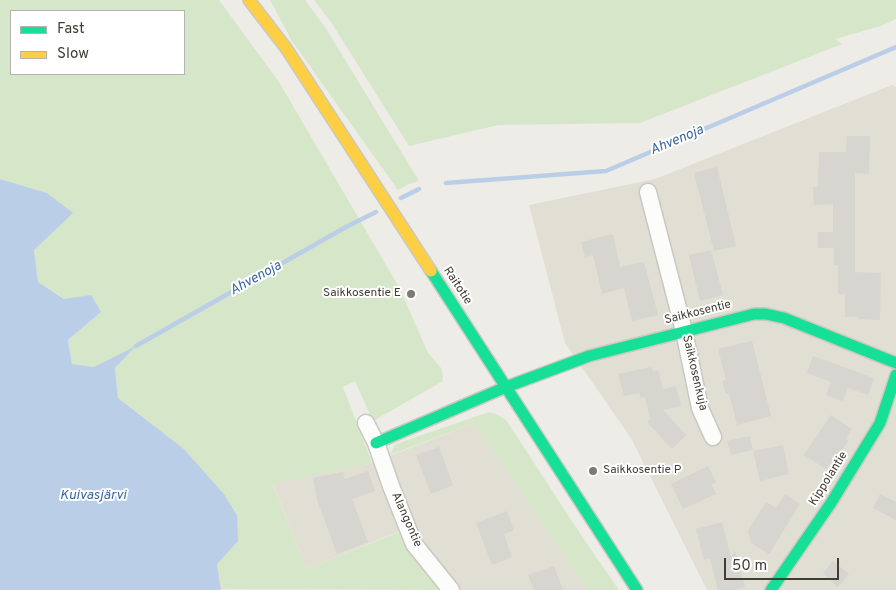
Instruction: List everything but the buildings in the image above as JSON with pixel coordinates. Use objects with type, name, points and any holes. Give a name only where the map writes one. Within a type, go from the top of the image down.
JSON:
[{"type":"street","name":"Raitotie","points":[[249,0],[286,48],[637,590]]},
{"type":"street","name":"Saikkosenkuja","points":[[648,192],[684,331],[700,408],[713,437]]},
{"type":"street","name":"Saikkosentie","points":[[506,387],[589,356],[754,314],[766,314],[784,318],[896,363]]},
{"type":"street","name":"Kippolantie","points":[[771,590],[831,503],[880,423],[896,374]]},
{"type":"street","points":[[376,443],[506,387]]},
{"type":"street","name":"Alangontie","points":[[366,423],[376,443],[414,544],[451,590]]},
{"type":"shaded area","points":[[892,85],[896,87],[896,590],[707,590],[631,438],[565,343],[529,205],[655,179]]},
{"type":"shaded area","points":[[474,423],[588,590],[461,590],[424,543],[415,525],[306,569],[273,483],[372,463]]},
{"type":"green space","points":[[0,0],[219,0],[279,82],[400,289],[428,353],[442,369],[443,381],[373,421],[355,381],[343,387],[372,463],[273,484],[306,569],[402,531],[412,554],[440,590],[221,589],[217,564],[237,515],[224,494],[184,449],[118,398],[115,368],[135,347],[94,367],[72,364],[68,340],[101,312],[65,299],[38,282],[34,250],[47,193],[0,179]]},
{"type":"green space","points":[[270,0],[305,0],[325,27],[419,181],[398,190],[292,41]]},
{"type":"green space","points":[[314,0],[896,0],[896,19],[881,26],[835,39],[842,44],[640,123],[498,125],[409,146],[331,22]]},
{"type":"green space","points":[[489,412],[506,420],[619,590],[588,590],[474,423],[390,455],[395,445],[399,443]]},
{"type":"water","name":"Kuivasjärvi","points":[[0,179],[47,193],[73,213],[34,250],[38,282],[64,299],[91,295],[101,312],[68,340],[72,364],[94,367],[136,346],[115,368],[118,398],[184,449],[224,494],[237,515],[238,541],[217,564],[221,590],[0,590]]},
{"type":"waterway","name":"Ahvenoja","points":[[446,183],[606,171],[896,47]]},
{"type":"waterway","name":"Ahvenoja","points":[[401,198],[419,189]]},
{"type":"waterway","name":"Ahvenoja","points":[[136,346],[346,227],[376,212]]},
{"type":"traffic: fast","points":[[431,271],[637,590]]},
{"type":"traffic: fast","points":[[376,443],[506,387],[589,356],[754,314],[766,314],[784,318],[896,363]]},
{"type":"traffic: fast","points":[[771,590],[831,503],[880,423],[896,375]]},
{"type":"traffic: slow","points":[[249,0],[286,48],[431,271]]},
{"type":"place","name":"Saikkosentie E","points":[[411,294]]},
{"type":"place","name":"Saikkosentie P","points":[[593,471]]}]
